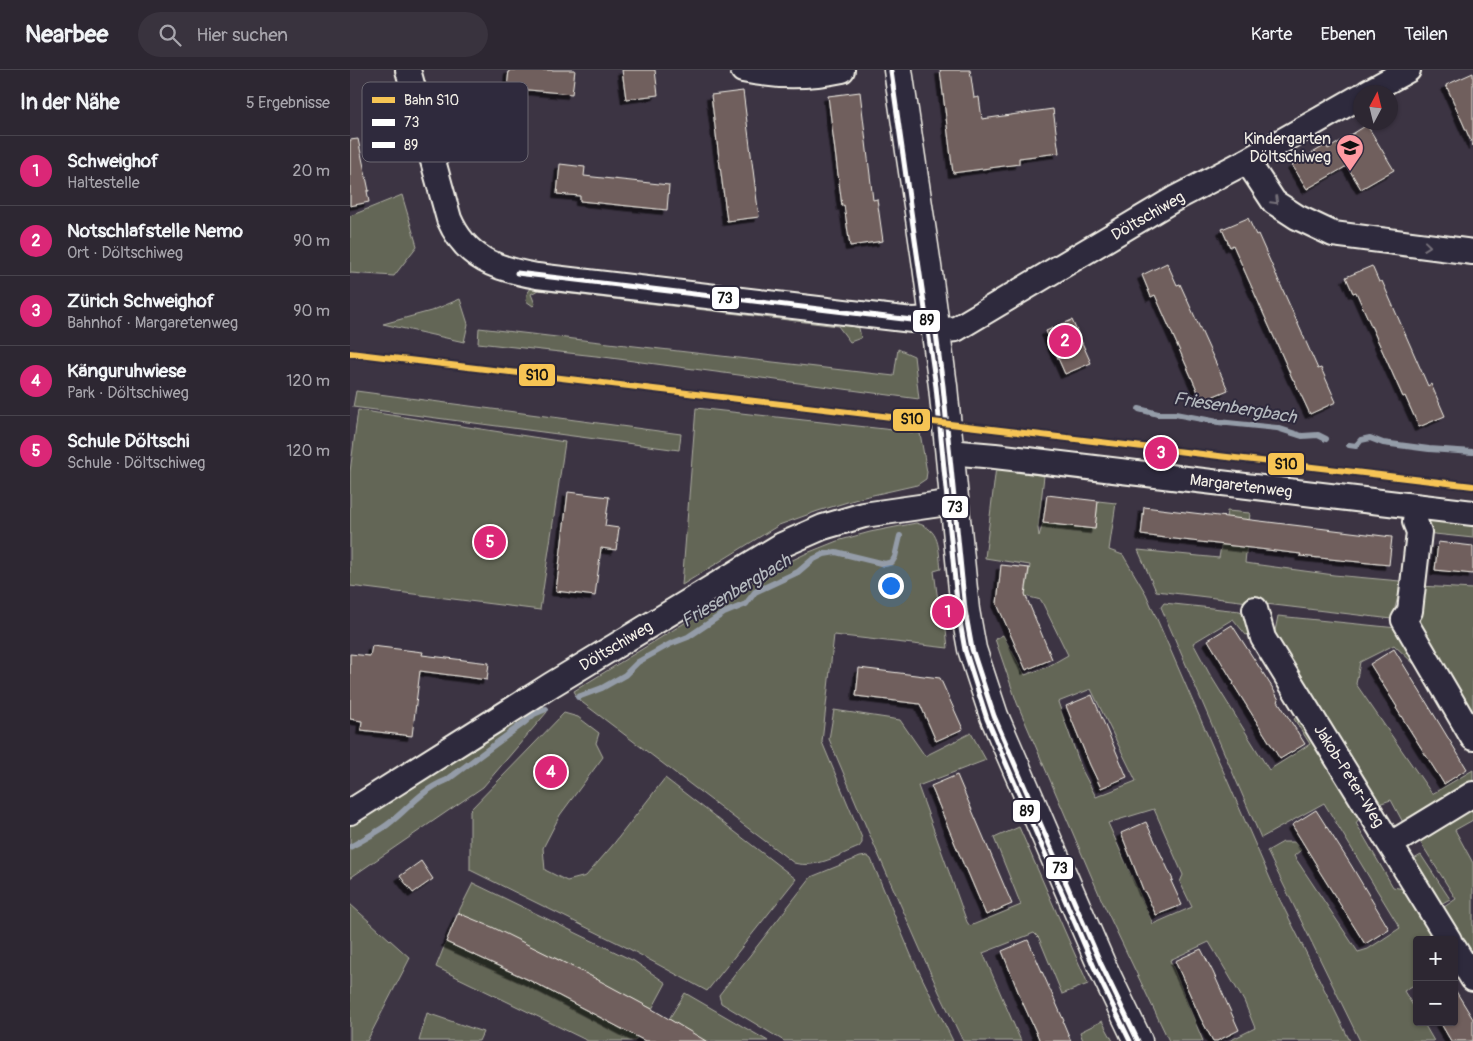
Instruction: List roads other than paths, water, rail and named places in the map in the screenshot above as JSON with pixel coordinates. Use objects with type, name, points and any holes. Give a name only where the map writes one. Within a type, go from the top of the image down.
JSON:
[{"type":"main road","points":[[898,70],[935,325],[967,620],[972,649],[994,716],[1101,964],[1138,1041]]},
{"type":"street","points":[[743,70],[795,76],[842,70]]},
{"type":"street","points":[[1381,85],[1408,70]]},
{"type":"street","name":"Döltschiweg","points":[[433,162],[453,229],[470,251],[495,266],[537,276],[912,320],[956,329],[1174,199],[1247,161],[1353,100]]},
{"type":"street","points":[[1247,161],[1274,202],[1297,217],[1333,234],[1473,252]]},
{"type":"street","name":"Margaretenweg","points":[[950,452],[1473,513]]},
{"type":"street","name":"Döltschiweg","points":[[350,812],[559,681],[782,545],[823,527],[864,515],[954,502]]},
{"type":"street","points":[[1417,507],[1415,522],[1419,532],[1410,611],[1404,620],[1473,738]]},
{"type":"street","name":"Jakob-Peter-Weg","points":[[1255,609],[1263,638],[1447,936]]},
{"type":"street","points":[[1391,844],[1473,794]]},
{"type":"street","points":[[1458,955],[1473,979]]},
{"type":"waterway","name":"Friesenbergbach","points":[[1139,409],[1158,414],[1175,414],[1218,422],[1277,428],[1302,436],[1318,435],[1326,439]]},
{"type":"waterway","name":"Friesenbergbach","points":[[1349,445],[1356,446],[1361,440],[1370,438],[1383,443],[1473,452]]},
{"type":"waterway","name":"Friesenbergbach","points":[[578,697],[602,688],[625,675],[638,662],[670,644],[688,637],[724,613],[746,604],[755,592],[798,572],[812,560],[824,554],[836,552],[885,564],[892,562],[900,536]]},
{"type":"waterway","name":"Friesenbergbach","points":[[350,847],[387,825],[429,789],[447,780],[534,714],[546,709]]},
{"type":"rail line","name":"S10","points":[[350,353],[1473,486]]},
{"type":"place","name":"Kindergarten Döltschiweg","points":[[1350,172]]},
{"type":"place","name":"Notschlafstelle Nemo","points":[[1065,341]]},
{"type":"place","name":"Zürich Schweighof","points":[[1161,453]]},
{"type":"place","name":"Schule Döltschi","points":[[490,542]]},
{"type":"place","name":"Schweighof","points":[[948,612]]},
{"type":"place","name":"Känguruhwiese","points":[[551,772]]}]
